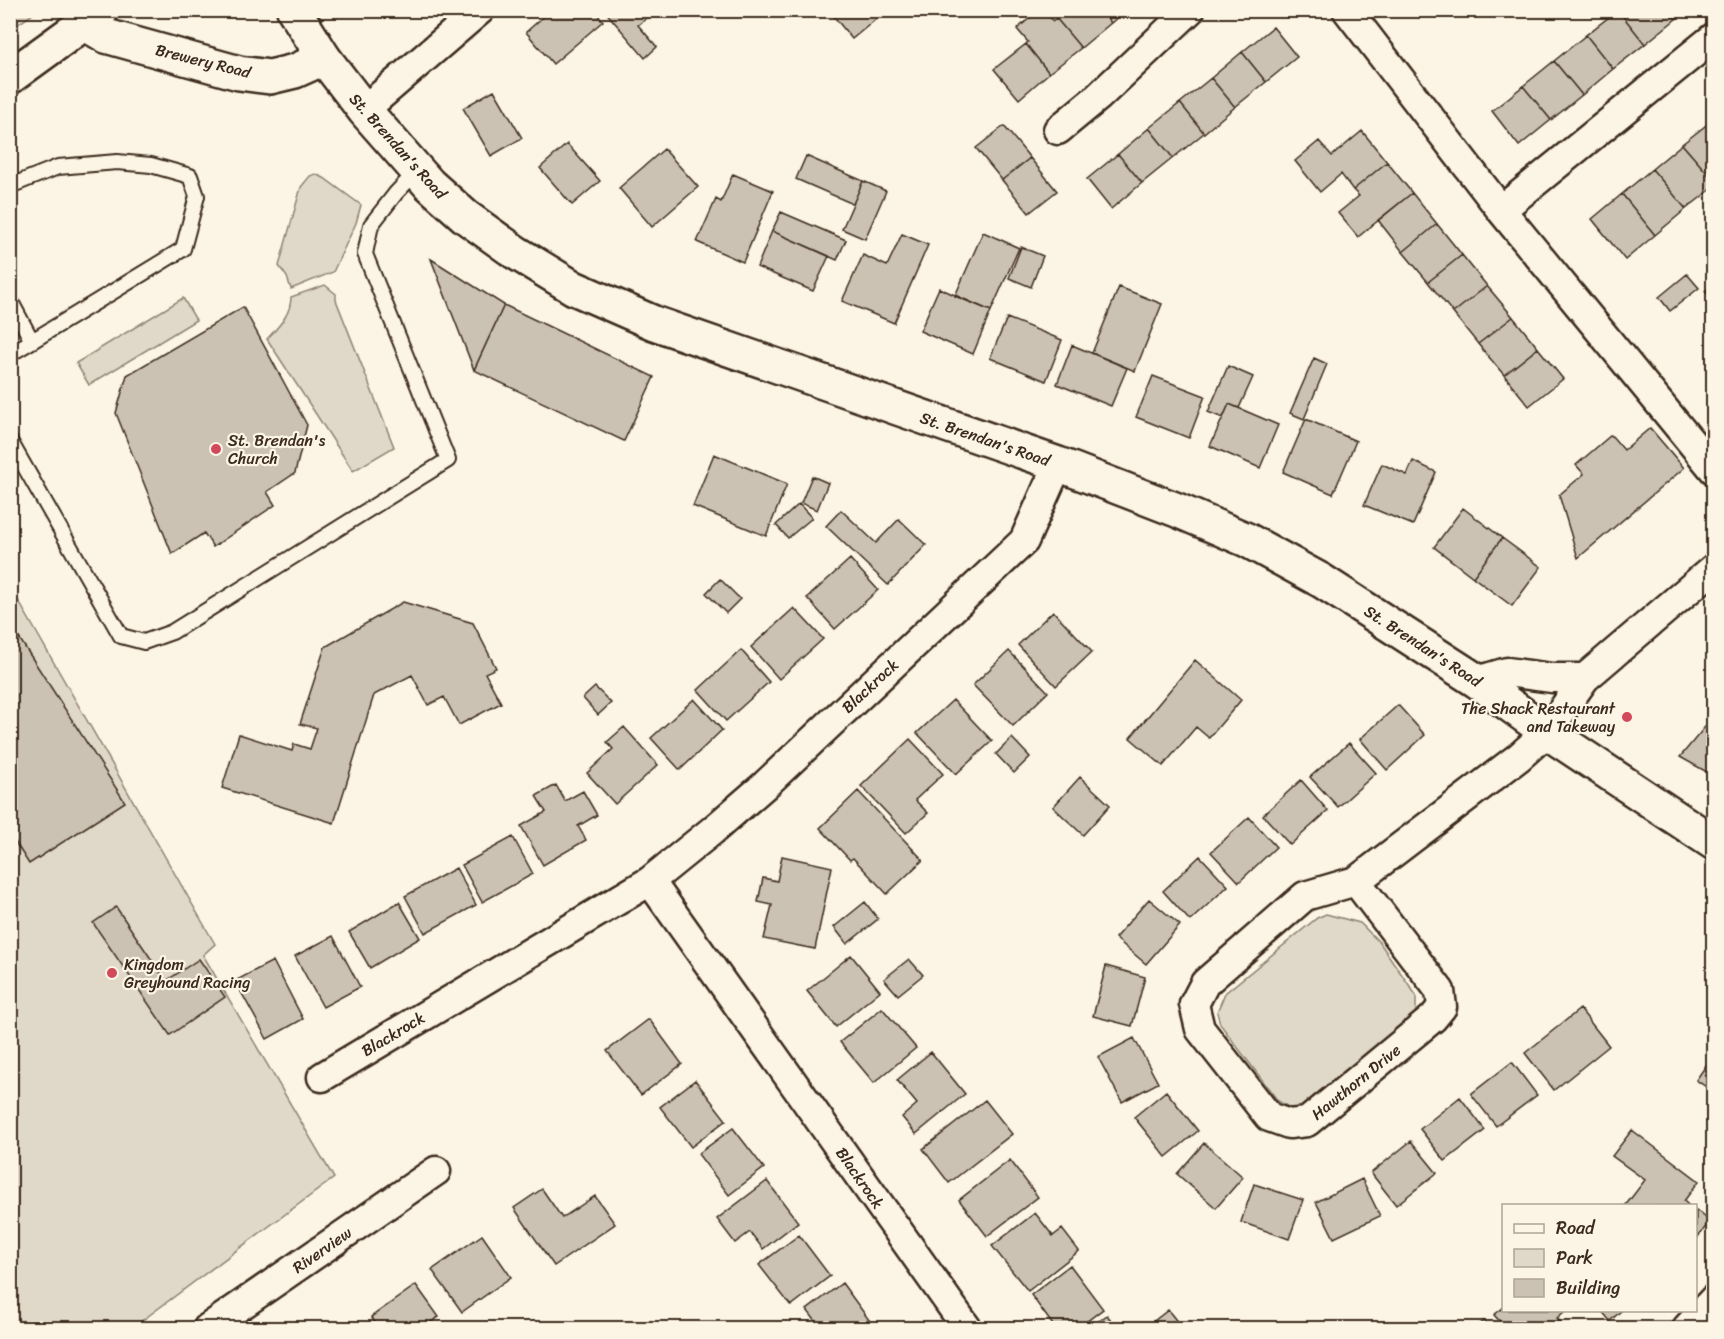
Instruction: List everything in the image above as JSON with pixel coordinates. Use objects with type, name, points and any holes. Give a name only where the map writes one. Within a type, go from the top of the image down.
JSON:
[{"type":"main road","name":"St. Brendan's Road","points":[[294,10],[324,58],[364,110],[417,171],[466,217],[515,252],[574,288],[654,323],[1058,464],[1247,540],[1322,581],[1477,681],[1547,732],[1713,843]]},
{"type":"main road","name":"Brewery Road","points":[[10,77],[93,17],[106,36],[239,73],[270,77],[296,70],[324,58]]},
{"type":"street","points":[[364,110],[480,10]]},
{"type":"street","points":[[1058,130],[1098,97],[1190,10]]},
{"type":"street","points":[[1347,10],[1501,210],[1713,470]]},
{"type":"street","points":[[1501,210],[1713,37]]},
{"type":"street","name":"Blackrock","points":[[322,1077],[650,881],[765,786],[1024,541],[1058,464]]},
{"type":"street","name":"Hawthorn Drive","points":[[1356,881],[1440,990],[1442,1006],[1433,1018],[1307,1122],[1289,1124],[1269,1117],[1200,1029],[1194,1004],[1205,983],[1305,896],[1356,881],[1519,758],[1547,732],[1585,678],[1713,568]]},
{"type":"street","points":[[1477,681],[1507,672],[1552,678],[1585,678]]},
{"type":"street","name":"Blackrock","points":[[650,881],[967,1329]]},
{"type":"street","name":"Riverview","points":[[208,1329],[436,1171]]},
{"type":"street","points":[[1687,1329],[1713,1299]]},
{"type":"lane","points":[[10,186],[58,166],[117,162],[151,165],[190,176],[197,196],[183,249],[10,354]]},
{"type":"lane","points":[[10,441],[122,636],[144,642],[172,632],[448,460],[365,254],[371,225],[417,171]]},
{"type":"lane","points":[[10,300],[32,341]]},
{"type":"green space","points":[[11,10],[37,10],[37,11],[11,29]]},
{"type":"green space","points":[[315,174],[361,205],[356,223],[333,272],[291,289],[287,277],[279,266],[301,187],[310,176]]},
{"type":"green space","points":[[325,285],[336,294],[336,300],[394,447],[353,471],[267,339],[286,315],[291,297]]},
{"type":"green space","points":[[183,298],[196,320],[89,385],[76,363]]},
{"type":"green space","name":"Kingdom Greyhound Racing","points":[[10,586],[215,944],[203,955],[334,1178],[132,1328],[11,1328]]},
{"type":"green space","points":[[1326,914],[1360,923],[1380,943],[1416,995],[1416,1010],[1411,1021],[1306,1108],[1290,1108],[1278,1101],[1220,1024],[1217,1012],[1225,993],[1317,918]]},
{"type":"building","points":[[551,10],[594,10],[603,21],[553,64],[526,32]]},
{"type":"building","points":[[604,10],[649,10],[652,14],[638,25],[657,47],[645,58]]},
{"type":"building","points":[[836,10],[887,10],[852,39],[832,14]]},
{"type":"building","points":[[1039,10],[1044,10],[1053,21],[1056,18],[1081,48],[1049,73],[1017,29]]},
{"type":"building","points":[[1066,10],[1101,10],[1111,23],[1081,48],[1056,18]]},
{"type":"building","points":[[1101,10],[1127,10],[1111,23]]},
{"type":"building","points":[[1618,10],[1669,10],[1676,19],[1645,44]]},
{"type":"building","points":[[1618,10],[1645,44],[1613,69],[1586,35]]},
{"type":"building","points":[[1669,10],[1687,10],[1676,19]]},
{"type":"building","points":[[1273,27],[1297,57],[1266,82],[1242,52]]},
{"type":"building","points":[[1586,35],[1613,69],[1582,95],[1554,61]]},
{"type":"building","points":[[1026,44],[1049,73],[1019,99],[994,69]]},
{"type":"building","points":[[1242,52],[1266,82],[1235,107],[1211,78]]},
{"type":"building","points":[[1554,61],[1582,95],[1551,120],[1523,86]]},
{"type":"building","points":[[1211,78],[1235,107],[1204,133],[1180,103]]},
{"type":"building","points":[[1523,86],[1551,120],[1519,146],[1492,111]]},
{"type":"building","points":[[494,90],[522,138],[491,156],[463,108]]},
{"type":"building","points":[[1180,103],[1204,133],[1173,158],[1149,128]]},
{"type":"building","points":[[1714,119],[1714,181],[1682,144]]},
{"type":"building","points":[[1004,126],[1030,158],[1002,180],[976,148]]},
{"type":"building","points":[[1149,128],[1173,158],[1142,183],[1118,154]]},
{"type":"building","points":[[1362,131],[1387,162],[1353,190],[1341,174],[1320,192],[1295,161],[1319,141],[1332,156]]},
{"type":"building","points":[[567,144],[600,181],[572,205],[540,168]]},
{"type":"building","points":[[1682,144],[1714,181],[1714,187],[1686,209],[1652,169]]},
{"type":"building","points":[[664,149],[698,187],[652,227],[619,188]]},
{"type":"building","points":[[1118,154],[1142,183],[1111,209],[1087,179]]},
{"type":"building","points":[[806,156],[863,181],[853,204],[796,179]]},
{"type":"building","points":[[1030,158],[1057,191],[1029,213],[1002,180]]},
{"type":"building","points":[[1387,162],[1412,193],[1358,237],[1338,213],[1359,196],[1353,190]]},
{"type":"building","points":[[1652,169],[1686,209],[1655,235],[1622,194]]},
{"type":"building","points":[[733,174],[773,191],[743,262],[697,242],[716,199],[721,202]]},
{"type":"building","points":[[863,181],[886,191],[865,239],[842,229]]},
{"type":"building","points":[[1412,193],[1437,224],[1403,252],[1378,220]]},
{"type":"building","points":[[1622,194],[1655,235],[1625,260],[1592,219]]},
{"type":"building","points":[[781,212],[846,240],[837,260],[772,231]]},
{"type":"building","points":[[1437,224],[1462,255],[1428,282],[1403,252]]},
{"type":"building","points":[[772,231],[829,256],[813,291],[757,267]]},
{"type":"building","points":[[983,232],[1019,248],[991,311],[955,296]]},
{"type":"building","points":[[902,234],[928,245],[894,323],[842,301],[863,255],[887,266]]},
{"type":"building","points":[[1021,247],[1043,256],[1031,287],[1009,278]]},
{"type":"building","points":[[1462,255],[1487,286],[1453,313],[1428,282]]},
{"type":"building","points":[[431,259],[504,305],[474,370]]},
{"type":"building","points":[[1687,274],[1699,288],[1670,311],[1659,297]]},
{"type":"building","points":[[1714,284],[1714,301],[1705,291]]},
{"type":"building","points":[[1487,286],[1513,317],[1478,344],[1453,313]]},
{"type":"building","points":[[1119,287],[1162,304],[1135,371],[1092,353]]},
{"type":"building","points":[[939,288],[991,311],[973,354],[920,331]]},
{"type":"building","points":[[504,305],[654,377],[624,441],[474,370]]},
{"type":"building","name":"St. Brendan's Church","points":[[243,307],[307,425],[295,473],[267,492],[275,505],[213,547],[204,533],[172,554],[116,413],[127,375]]},
{"type":"building","points":[[1513,317],[1538,348],[1504,375],[1478,344]]},
{"type":"building","points":[[1007,318],[1062,340],[1046,381],[990,358]]},
{"type":"building","points":[[1072,345],[1127,368],[1111,406],[1057,384]]},
{"type":"building","points":[[1538,348],[1563,379],[1529,406],[1504,375]]},
{"type":"building","points":[[1314,358],[1327,364],[1304,419],[1290,413]]},
{"type":"building","points":[[1228,366],[1253,377],[1239,408],[1229,404],[1223,418],[1208,412]]},
{"type":"building","points":[[1153,376],[1205,396],[1189,438],[1136,417]]},
{"type":"building","points":[[1229,404],[1278,425],[1260,468],[1210,446]]},
{"type":"building","points":[[1306,419],[1356,441],[1333,494],[1283,472]]},
{"type":"building","points":[[1650,428],[1684,468],[1578,558],[1559,495],[1584,474],[1576,465],[1611,435],[1624,450]]},
{"type":"building","points":[[714,454],[787,484],[766,536],[693,506]]},
{"type":"building","points":[[1413,461],[1436,472],[1413,525],[1364,505],[1382,464],[1407,475]]},
{"type":"building","points":[[812,476],[828,483],[817,510],[801,503]]},
{"type":"building","points":[[799,504],[812,518],[788,538],[776,525]]},
{"type":"building","points":[[1463,508],[1502,538],[1473,577],[1434,547]]},
{"type":"building","points":[[841,510],[876,543],[899,519],[926,545],[888,585],[826,526]]},
{"type":"building","points":[[1502,538],[1541,567],[1512,606],[1473,577]]},
{"type":"building","points":[[850,559],[878,590],[835,629],[807,598]]},
{"type":"building","points":[[720,579],[740,599],[726,613],[706,593]]},
{"type":"building","points":[[403,602],[473,623],[496,668],[485,673],[501,703],[459,725],[444,697],[428,705],[412,675],[374,695],[334,823],[222,788],[239,734],[292,751],[294,744],[310,749],[317,728],[300,724],[325,647]]},
{"type":"building","points":[[794,608],[823,639],[779,679],[751,647]]},
{"type":"building","points":[[1053,611],[1092,652],[1056,686],[1018,645]]},
{"type":"building","points":[[10,624],[125,802],[29,864],[10,834]]},
{"type":"building","points":[[741,650],[769,682],[726,721],[698,690]]},
{"type":"building","points":[[1009,651],[1048,692],[1013,726],[973,685]]},
{"type":"building","points":[[1195,660],[1241,700],[1209,738],[1196,727],[1163,766],[1130,738]]},
{"type":"building","points":[[595,687],[611,703],[598,715],[583,698]]},
{"type":"building","points":[[694,699],[722,730],[680,770],[651,738]]},
{"type":"building","points":[[953,700],[992,741],[956,774],[917,733]]},
{"type":"building","points":[[1398,705],[1425,735],[1387,770],[1360,739]]},
{"type":"building","points":[[1714,716],[1714,776],[1680,757]]},
{"type":"building","points":[[624,727],[658,765],[615,804],[587,773],[613,749],[607,742]]},
{"type":"building","points":[[1012,738],[1030,757],[1014,773],[996,754]]},
{"type":"building","points":[[910,739],[943,774],[915,800],[928,813],[906,833],[861,786]]},
{"type":"building","points":[[1349,743],[1376,773],[1338,807],[1310,777]]},
{"type":"building","points":[[1080,777],[1110,805],[1083,835],[1053,807]]},
{"type":"building","points":[[1301,780],[1328,811],[1290,845],[1263,815]]},
{"type":"building","points":[[556,785],[565,801],[583,791],[597,815],[578,826],[586,840],[543,865],[521,826],[546,812],[536,796]]},
{"type":"building","points":[[858,791],[923,860],[887,894],[820,828]]},
{"type":"building","points":[[1249,817],[1276,847],[1239,882],[1211,852]]},
{"type":"building","points":[[513,837],[533,874],[482,902],[462,865]]},
{"type":"building","points":[[782,856],[832,867],[815,949],[764,939],[772,905],[758,902],[763,878],[777,881]]},
{"type":"building","points":[[1200,856],[1228,886],[1190,921],[1163,891]]},
{"type":"building","points":[[456,868],[476,905],[425,933],[405,896]]},
{"type":"building","points":[[1149,899],[1180,925],[1146,964],[1115,938]]},
{"type":"building","points":[[399,902],[420,938],[370,968],[349,932]]},
{"type":"building","points":[[865,902],[878,919],[847,944],[834,927]]},
{"type":"building","points":[[116,907],[166,981],[199,959],[225,997],[170,1035],[93,923]]},
{"type":"building","points":[[333,936],[360,987],[323,1007],[295,956]]},
{"type":"building","points":[[851,955],[880,991],[836,1027],[807,991]]},
{"type":"building","points":[[909,959],[923,975],[898,995],[884,979]]},
{"type":"building","points":[[273,961],[303,1019],[267,1039],[235,981]]},
{"type":"building","points":[[1106,966],[1145,977],[1132,1026],[1093,1016]]},
{"type":"building","points":[[882,1008],[916,1048],[874,1083],[840,1042]]},
{"type":"building","points":[[1580,1009],[1609,1046],[1554,1090],[1525,1053]]},
{"type":"building","points":[[649,1019],[682,1064],[641,1095],[607,1051]]},
{"type":"building","points":[[1134,1038],[1158,1083],[1122,1102],[1098,1057]]},
{"type":"building","points":[[931,1052],[965,1094],[916,1134],[902,1117],[917,1104],[897,1080]]},
{"type":"building","points":[[1714,1054],[1714,1092],[1696,1080]]},
{"type":"building","points":[[1512,1062],[1537,1095],[1496,1126],[1471,1094]]},
{"type":"building","points":[[695,1080],[726,1120],[691,1147],[660,1107]]},
{"type":"building","points":[[1166,1091],[1198,1131],[1166,1157],[1134,1117]]},
{"type":"building","points":[[1460,1097],[1485,1130],[1445,1161],[1420,1129]]},
{"type":"building","points":[[985,1100],[1012,1134],[949,1183],[923,1149]]},
{"type":"building","points":[[733,1128],[764,1168],[729,1195],[698,1154]]},
{"type":"building","points":[[1632,1130],[1699,1181],[1684,1201],[1687,1204],[1627,1204],[1645,1180],[1612,1156]]},
{"type":"building","points":[[1411,1141],[1437,1173],[1396,1205],[1371,1173]]},
{"type":"building","points":[[1204,1143],[1243,1177],[1216,1208],[1177,1174]]},
{"type":"building","points":[[1010,1160],[1038,1197],[987,1236],[959,1200]]},
{"type":"building","points":[[1362,1179],[1380,1216],[1334,1238],[1316,1202]]},
{"type":"building","points":[[767,1181],[798,1222],[763,1249],[750,1232],[735,1243],[717,1219]]},
{"type":"building","points":[[1254,1184],[1303,1200],[1289,1239],[1241,1222]]},
{"type":"building","points":[[542,1189],[562,1218],[595,1196],[615,1224],[554,1266],[514,1208]]},
{"type":"building","points":[[1697,1211],[1710,1221],[1697,1239]]},
{"type":"building","points":[[1035,1213],[1053,1236],[1062,1229],[1079,1251],[1028,1291],[992,1246]]},
{"type":"building","points":[[482,1235],[511,1277],[462,1312],[432,1270]]},
{"type":"building","points":[[799,1235],[830,1276],[791,1306],[759,1265]]},
{"type":"building","points":[[1070,1265],[1103,1309],[1078,1328],[1055,1328],[1031,1295]]},
{"type":"building","points":[[842,1283],[872,1324],[866,1328],[821,1328],[807,1310]]},
{"type":"building","points":[[416,1285],[439,1317],[422,1328],[379,1328],[371,1317]]},
{"type":"building","points":[[1502,1309],[1502,1312],[1564,1312],[1557,1318],[1565,1328],[1506,1328],[1494,1315]]},
{"type":"building","points":[[1168,1310],[1179,1324],[1174,1328],[1145,1328]]},
{"type":"building","points":[[1603,1312],[1620,1312],[1610,1321]]},
{"type":"building","points":[[1107,1315],[1117,1328],[1089,1328]]},
{"type":"building","points":[[1484,1321],[1490,1328],[1475,1328]]},
{"type":"place","name":"St. Brendan's Church","points":[[216,449]]},
{"type":"place","name":"The Shack Restaurant and Takeway","points":[[1627,717]]},
{"type":"place","name":"Kingdom Greyhound Racing","points":[[112,973]]}]
